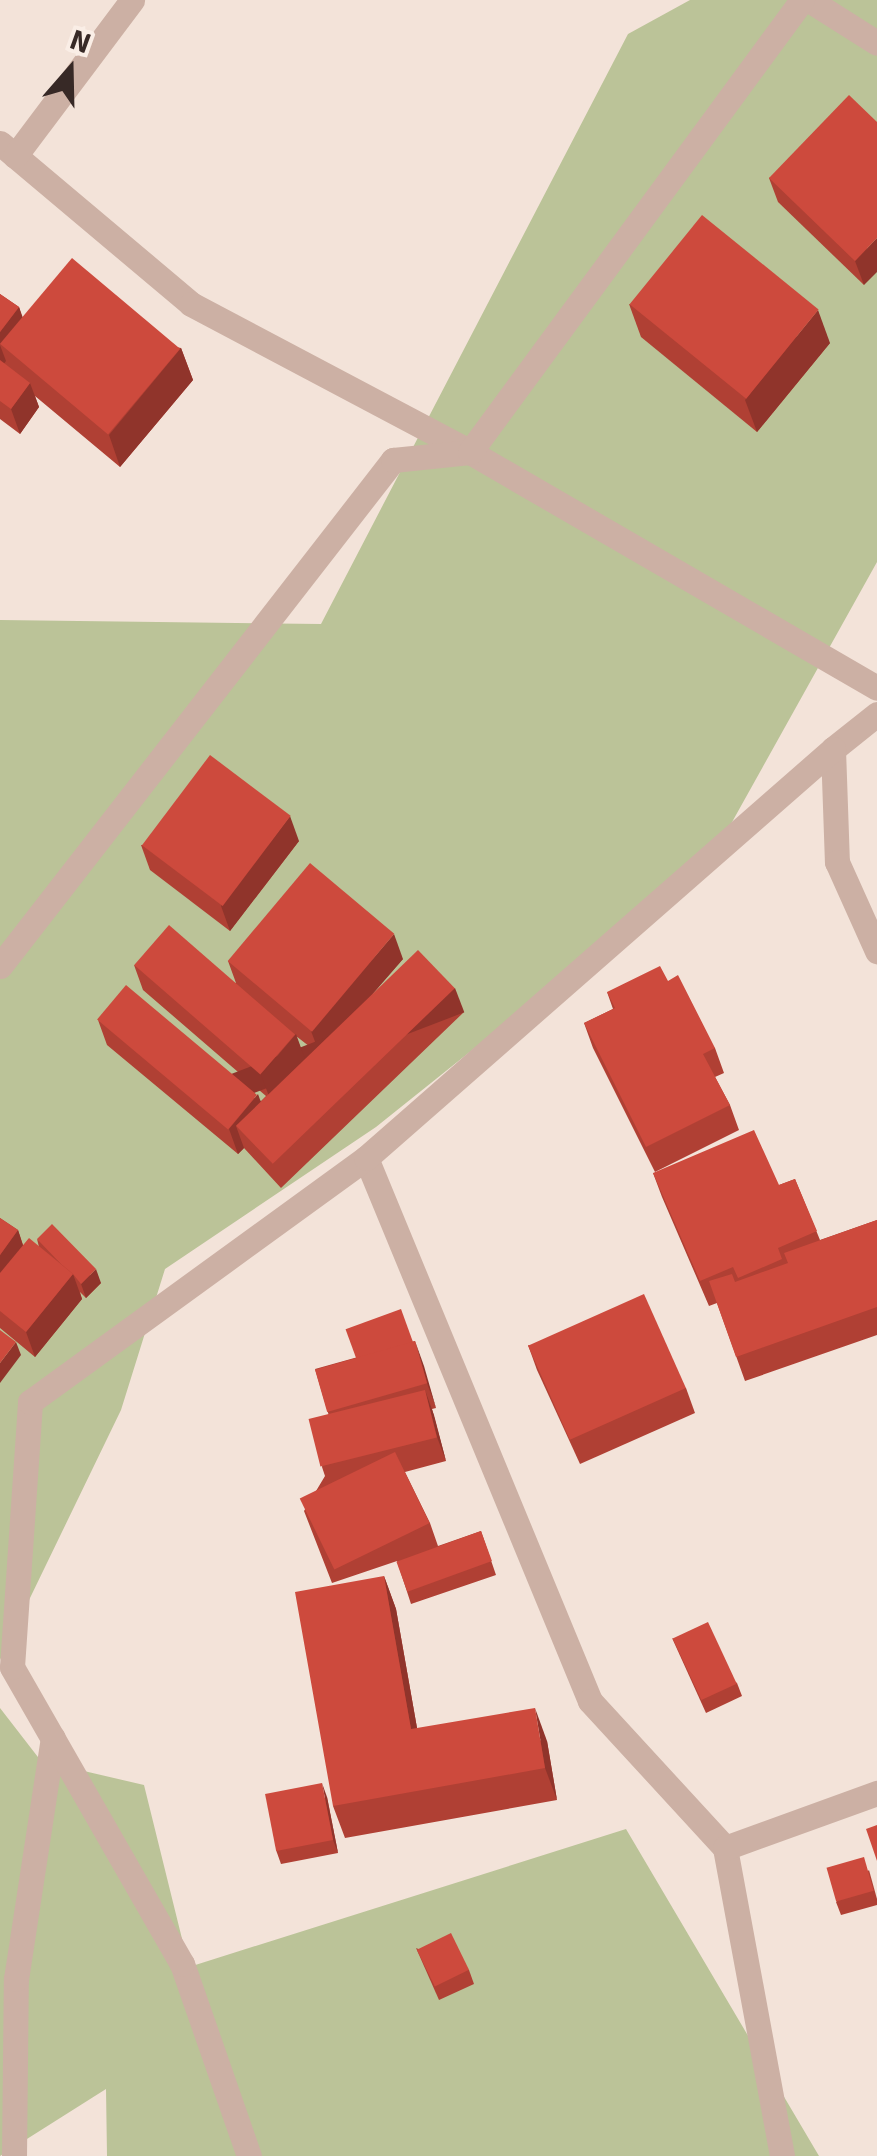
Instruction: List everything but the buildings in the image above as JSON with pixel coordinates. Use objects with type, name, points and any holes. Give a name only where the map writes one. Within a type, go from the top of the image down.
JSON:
[{"type":"street","points":[[132,0],[7,150],[191,304],[470,452],[877,688]]},
{"type":"street","points":[[0,966],[393,460],[470,452],[805,0],[877,44]]},
{"type":"street","points":[[249,2156],[182,1964],[12,1667],[7,1584],[30,1402],[366,1158],[877,714]]},
{"type":"street","points":[[833,750],[837,862],[877,951]]},
{"type":"street","points":[[366,1158],[590,1702],[725,1848],[782,2156]]},
{"type":"street","points":[[14,2156],[16,1979],[52,1738]]},
{"type":"street","points":[[725,1848],[877,1793]]},
{"type":"green space","points":[[690,0],[877,0],[877,562],[712,858],[376,1127],[165,1269],[121,1410],[0,1660],[0,620],[321,624],[628,34]]},
{"type":"green space","points":[[0,1708],[41,1761],[144,1785],[189,1967],[626,1829],[819,2156],[107,2156],[106,2089],[0,2156]]}]
